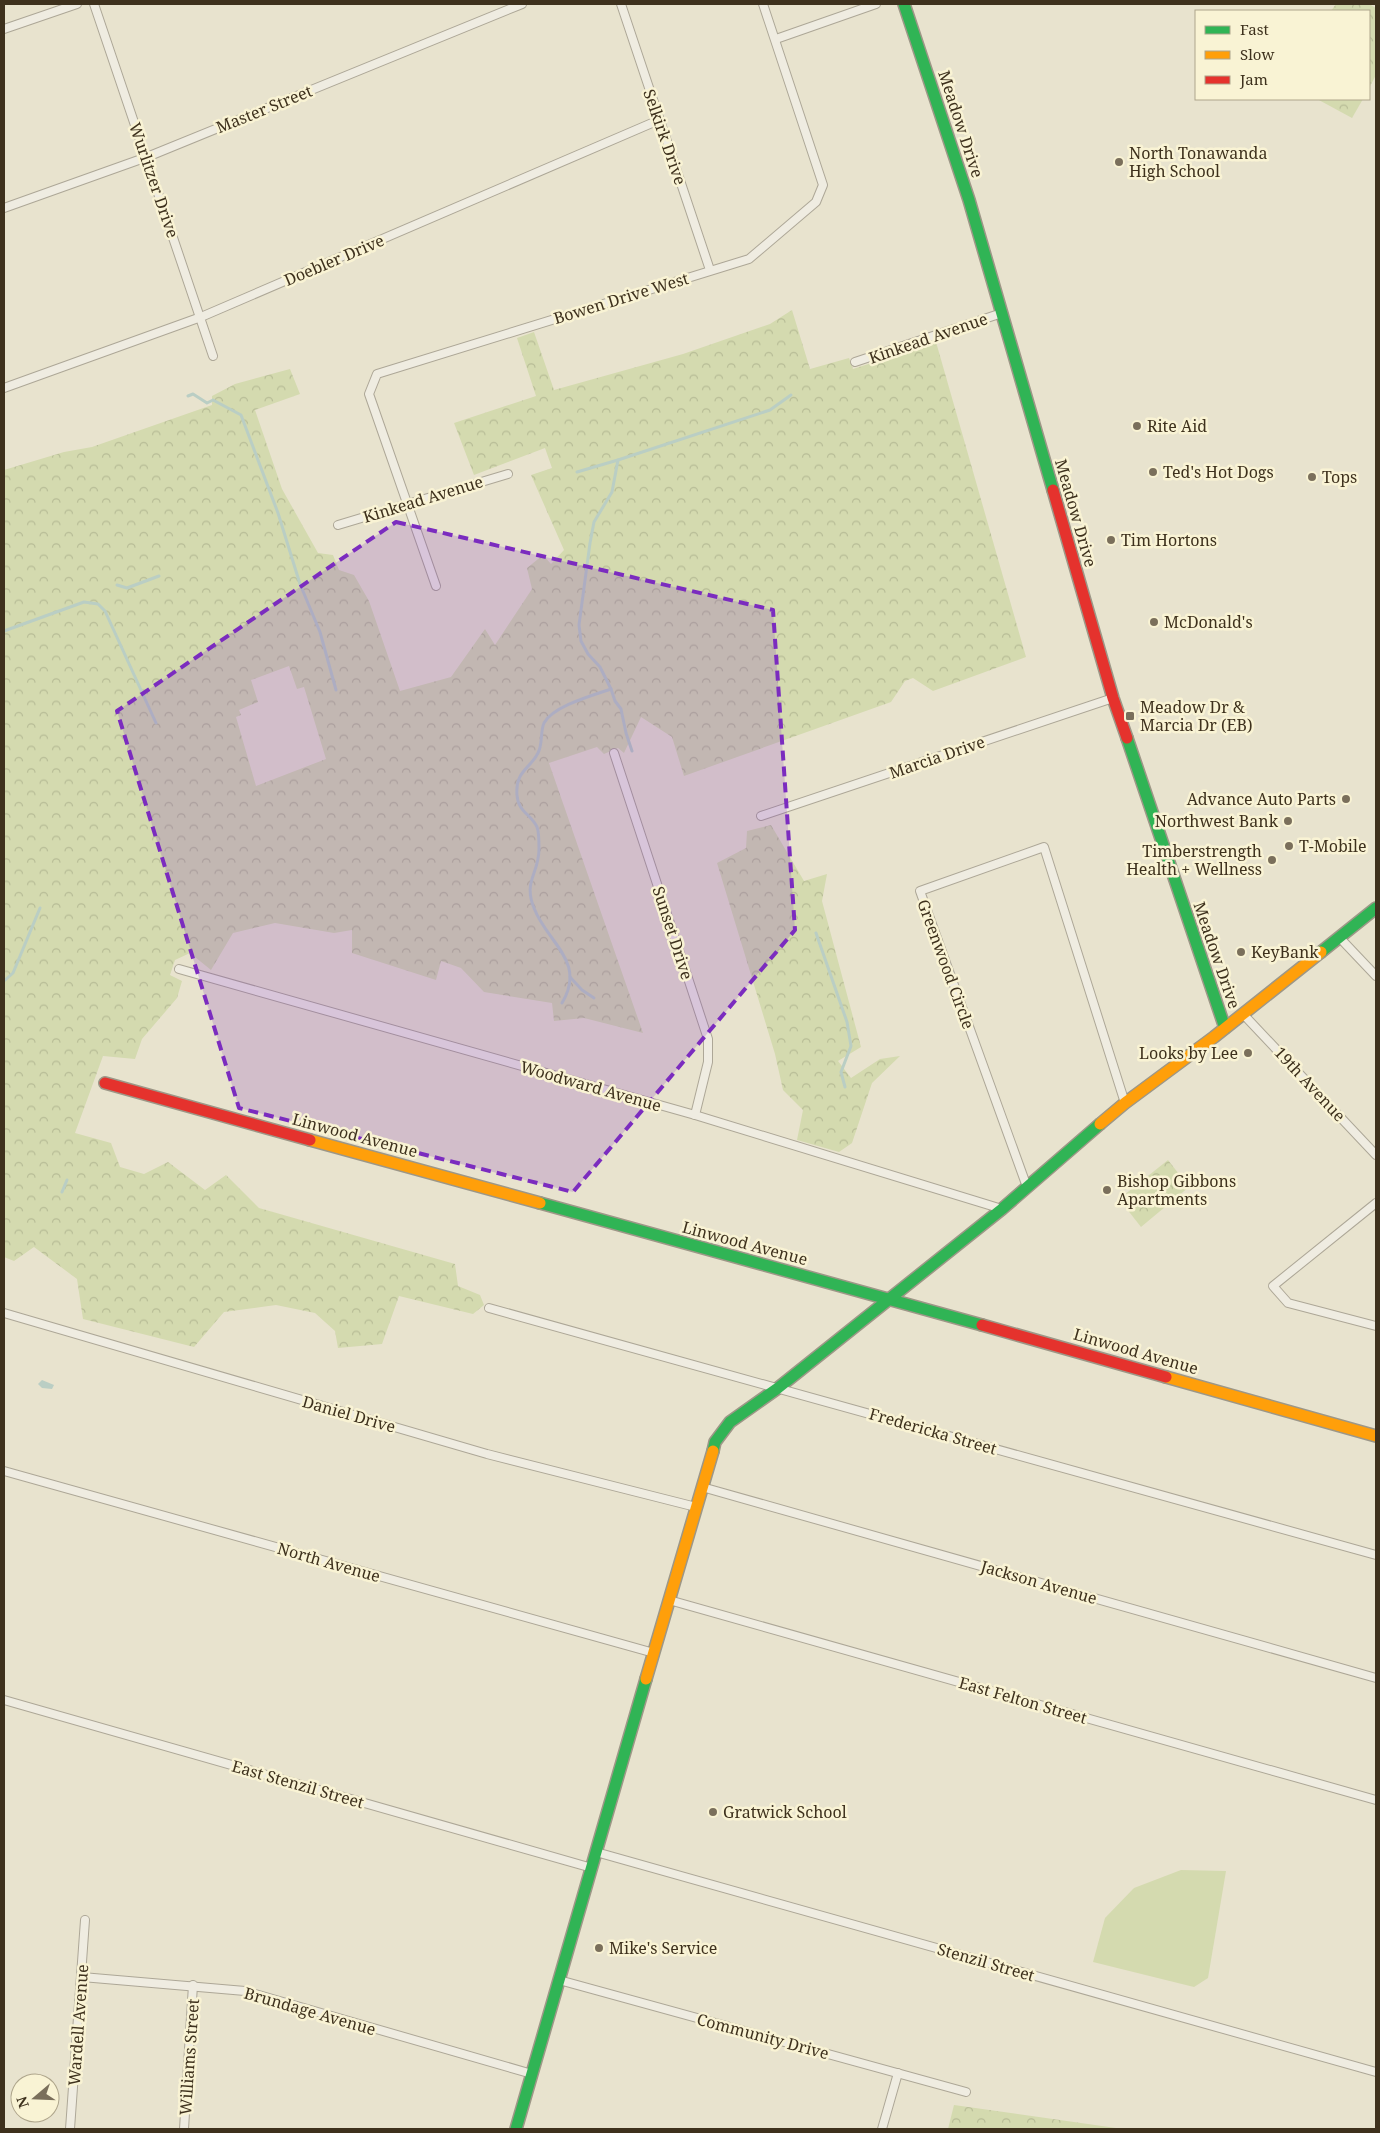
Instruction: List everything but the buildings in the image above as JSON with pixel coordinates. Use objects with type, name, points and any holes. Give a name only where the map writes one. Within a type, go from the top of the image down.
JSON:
[{"type":"street","points":[[4,29],[77,4]]},
{"type":"street","name":"Wurlitzer Drive","points":[[94,4],[213,356]]},
{"type":"street","name":"Master Street","points":[[4,208],[147,157],[522,4]]},
{"type":"street","name":"Selkirk Drive","points":[[621,4],[710,270]]},
{"type":"street","name":"Bowen Drive West","points":[[407,503],[369,394],[377,374],[749,259],[816,202],[823,185],[763,4]]},
{"type":"street","points":[[776,39],[876,4]]},
{"type":"street","name":"Meadow Drive","points":[[904,4],[969,200],[1113,698],[1225,1028]]},
{"type":"street","name":"Doebler Drive","points":[[4,388],[201,317],[659,120]]},
{"type":"street","name":"Kinkead Avenue","points":[[855,362],[1002,313]]},
{"type":"street","name":"Kinkead Avenue","points":[[338,525],[508,474]]},
{"type":"street","points":[[407,503],[436,586]]},
{"type":"street","name":"Marcia Drive","points":[[761,816],[1113,698]]},
{"type":"street","name":"Sunset Drive","points":[[614,753],[708,1039],[708,1062],[695,1115]]},
{"type":"street","name":"Greenwood Circle","points":[[1027,1187],[920,891],[1044,847],[1125,1103]]},
{"type":"street","points":[[516,2129],[715,1442],[730,1422],[778,1388],[888,1298],[1002,1209],[1125,1103],[1225,1028],[1376,908]]},
{"type":"street","points":[[1340,937],[1376,976]]},
{"type":"street","name":"Woodward Avenue","points":[[179,969],[695,1115],[1002,1209]]},
{"type":"street","name":"19th Avenue","points":[[1243,1014],[1376,1155]]},
{"type":"street","name":"Linwood Avenue","points":[[105,1083],[888,1298],[1376,1436]]},
{"type":"street","points":[[1376,1203],[1273,1286],[1288,1303],[1376,1326]]},
{"type":"street","name":"Fredericka Street","points":[[489,1308],[1376,1555]]},
{"type":"street","name":"Daniel Drive","points":[[4,1313],[487,1454],[696,1507]]},
{"type":"street","name":"North Avenue","points":[[4,1472],[654,1653]]},
{"type":"street","name":"Jackson Avenue","points":[[702,1487],[1376,1678]]},
{"type":"street","name":"East Felton Street","points":[[669,1600],[1376,1800]]},
{"type":"street","name":"East Stenzil Street","points":[[4,1700],[592,1868]]},
{"type":"street","name":"Stenzil Street","points":[[596,1852],[1376,2072]]},
{"type":"street","name":"Wardell Avenue","points":[[70,2129],[85,1920]]},
{"type":"street","name":"Brundage Avenue","points":[[82,1977],[194,1985],[244,1991],[532,2074]]},
{"type":"street","name":"Community Drive","points":[[559,1980],[966,2092]]},
{"type":"street","name":"Williams Street","points":[[184,2129],[194,1985]]},
{"type":"street","points":[[882,2129],[898,2073]]},
{"type":"highlighted area","points":[[396,522],[773,610],[795,930],[573,1192],[239,1108],[117,711]]},
{"type":"green space","points":[[1336,4],[1369,4],[1376,8],[1376,75],[1370,86],[1370,10],[1332,10]]},
{"type":"green space","points":[[1319,100],[1362,100],[1352,118]]},
{"type":"green space","points":[[792,310],[810,369],[849,358],[853,369],[936,342],[1026,657],[933,691],[913,678],[905,681],[891,702],[684,776],[672,737],[641,717],[624,753],[618,748],[604,754],[597,747],[549,763],[643,1033],[584,1018],[554,1021],[552,1003],[484,992],[461,968],[441,961],[436,980],[352,953],[352,930],[334,933],[275,923],[233,933],[211,970],[190,953],[175,960],[170,975],[182,981],[177,998],[142,1039],[135,1059],[103,1056],[75,1133],[111,1143],[120,1167],[144,1174],[168,1162],[205,1190],[226,1175],[259,1208],[455,1264],[458,1286],[480,1295],[484,1305],[473,1314],[399,1296],[382,1344],[338,1348],[335,1331],[315,1313],[276,1305],[224,1312],[194,1347],[83,1319],[77,1279],[34,1247],[14,1261],[4,1257],[4,470],[64,452],[92,447],[212,405],[212,396],[235,384],[290,369],[300,394],[255,410],[282,489],[318,553],[333,555],[339,570],[354,575],[369,601],[400,691],[451,677],[485,629],[495,645],[532,589],[527,568],[543,555],[551,564],[564,550],[531,475],[552,468],[545,448],[474,475],[454,423],[536,396],[517,338],[534,332],[554,390],[683,354],[770,324]],"holes":[[[289,666],[297,689],[304,687],[326,759],[256,786],[236,717],[241,715],[239,710],[258,702],[251,680]]]},
{"type":"green space","points":[[771,825],[804,881],[827,874],[822,901],[861,1047],[838,1061],[851,1078],[880,1059],[900,1056],[872,1083],[852,1143],[839,1152],[797,1140],[803,1110],[783,1090],[775,1054],[717,863],[746,848],[747,831]]},
{"type":"green space","points":[[1168,1160],[1189,1187],[1141,1227],[1119,1199]]},
{"type":"green space","points":[[1181,1870],[1226,1871],[1208,1978],[1194,1987],[1093,1962],[1105,1918],[1134,1888]]},
{"type":"green space","points":[[954,2105],[1123,2129],[948,2129]]},
{"type":"shaded area","points":[[42,1380],[54,1385],[52,1389],[42,1388],[38,1384]]},
{"type":"waterway","points":[[188,396],[193,394],[207,403],[213,400],[241,415],[278,513],[300,584],[320,632],[336,690]]},
{"type":"waterway","points":[[577,472],[770,410],[791,395]]},
{"type":"waterway","points":[[618,460],[612,492],[594,522],[579,625],[581,641],[588,654],[600,667],[615,701],[621,709],[632,751]]},
{"type":"waterway","points":[[117,585],[127,588],[159,576]]},
{"type":"waterway","points":[[4,631],[84,602],[98,604],[105,611],[156,723]]},
{"type":"waterway","points":[[562,1003],[569,988],[570,975],[568,964],[540,920],[531,899],[531,884],[538,858],[538,832],[537,827],[518,801],[517,787],[521,775],[538,753],[544,723],[549,717],[565,706],[611,689]]},
{"type":"waterway","points":[[4,981],[13,973],[40,908]]},
{"type":"waterway","points":[[816,933],[847,1022],[851,1046],[841,1072],[845,1087]]},
{"type":"waterway","points":[[570,977],[582,990],[594,998]]},
{"type":"waterway","points":[[62,1192],[67,1180]]},
{"type":"traffic: fast","points":[[904,4],[969,200],[1053,490]]},
{"type":"traffic: fast","points":[[1127,738],[1225,1028]]},
{"type":"traffic: fast","points":[[1321,952],[1376,908]]},
{"type":"traffic: fast","points":[[713,1451],[715,1442],[730,1422],[778,1388],[1002,1209],[1100,1124]]},
{"type":"traffic: fast","points":[[540,1203],[982,1325]]},
{"type":"traffic: fast","points":[[516,2129],[646,1679]]},
{"type":"traffic: slow","points":[[1100,1124],[1321,952]]},
{"type":"traffic: slow","points":[[310,1140],[540,1203]]},
{"type":"traffic: slow","points":[[1166,1377],[1376,1436]]},
{"type":"traffic: slow","points":[[646,1679],[713,1451]]},
{"type":"traffic: jam","points":[[1053,490],[1113,698],[1127,738]]},
{"type":"traffic: jam","points":[[105,1083],[310,1140]]},
{"type":"traffic: jam","points":[[982,1325],[1166,1377]]},
{"type":"place","name":"North Tonawanda High School","points":[[1119,162]]},
{"type":"place","name":"Rite Aid","points":[[1137,426]]},
{"type":"place","name":"Ted's Hot Dogs","points":[[1153,472]]},
{"type":"place","name":"Tops","points":[[1312,477]]},
{"type":"place","name":"Tim Hortons","points":[[1111,540]]},
{"type":"place","name":"McDonald's","points":[[1154,622]]},
{"type":"place","name":"Meadow Dr & Marcia Dr (EB)","points":[[1130,716]]},
{"type":"place","name":"Advance Auto Parts","points":[[1346,799]]},
{"type":"place","name":"Northwest Bank","points":[[1288,821]]},
{"type":"place","name":"T-Mobile","points":[[1289,846]]},
{"type":"place","name":"Timberstrength Health + Wellness","points":[[1272,860]]},
{"type":"place","name":"KeyBank","points":[[1241,952]]},
{"type":"place","name":"Looks by Lee","points":[[1248,1053]]},
{"type":"place","name":"Bishop Gibbons Apartments","points":[[1107,1190]]},
{"type":"place","name":"Gratwick School","points":[[713,1812]]},
{"type":"place","name":"Mike's Service","points":[[599,1948]]}]
